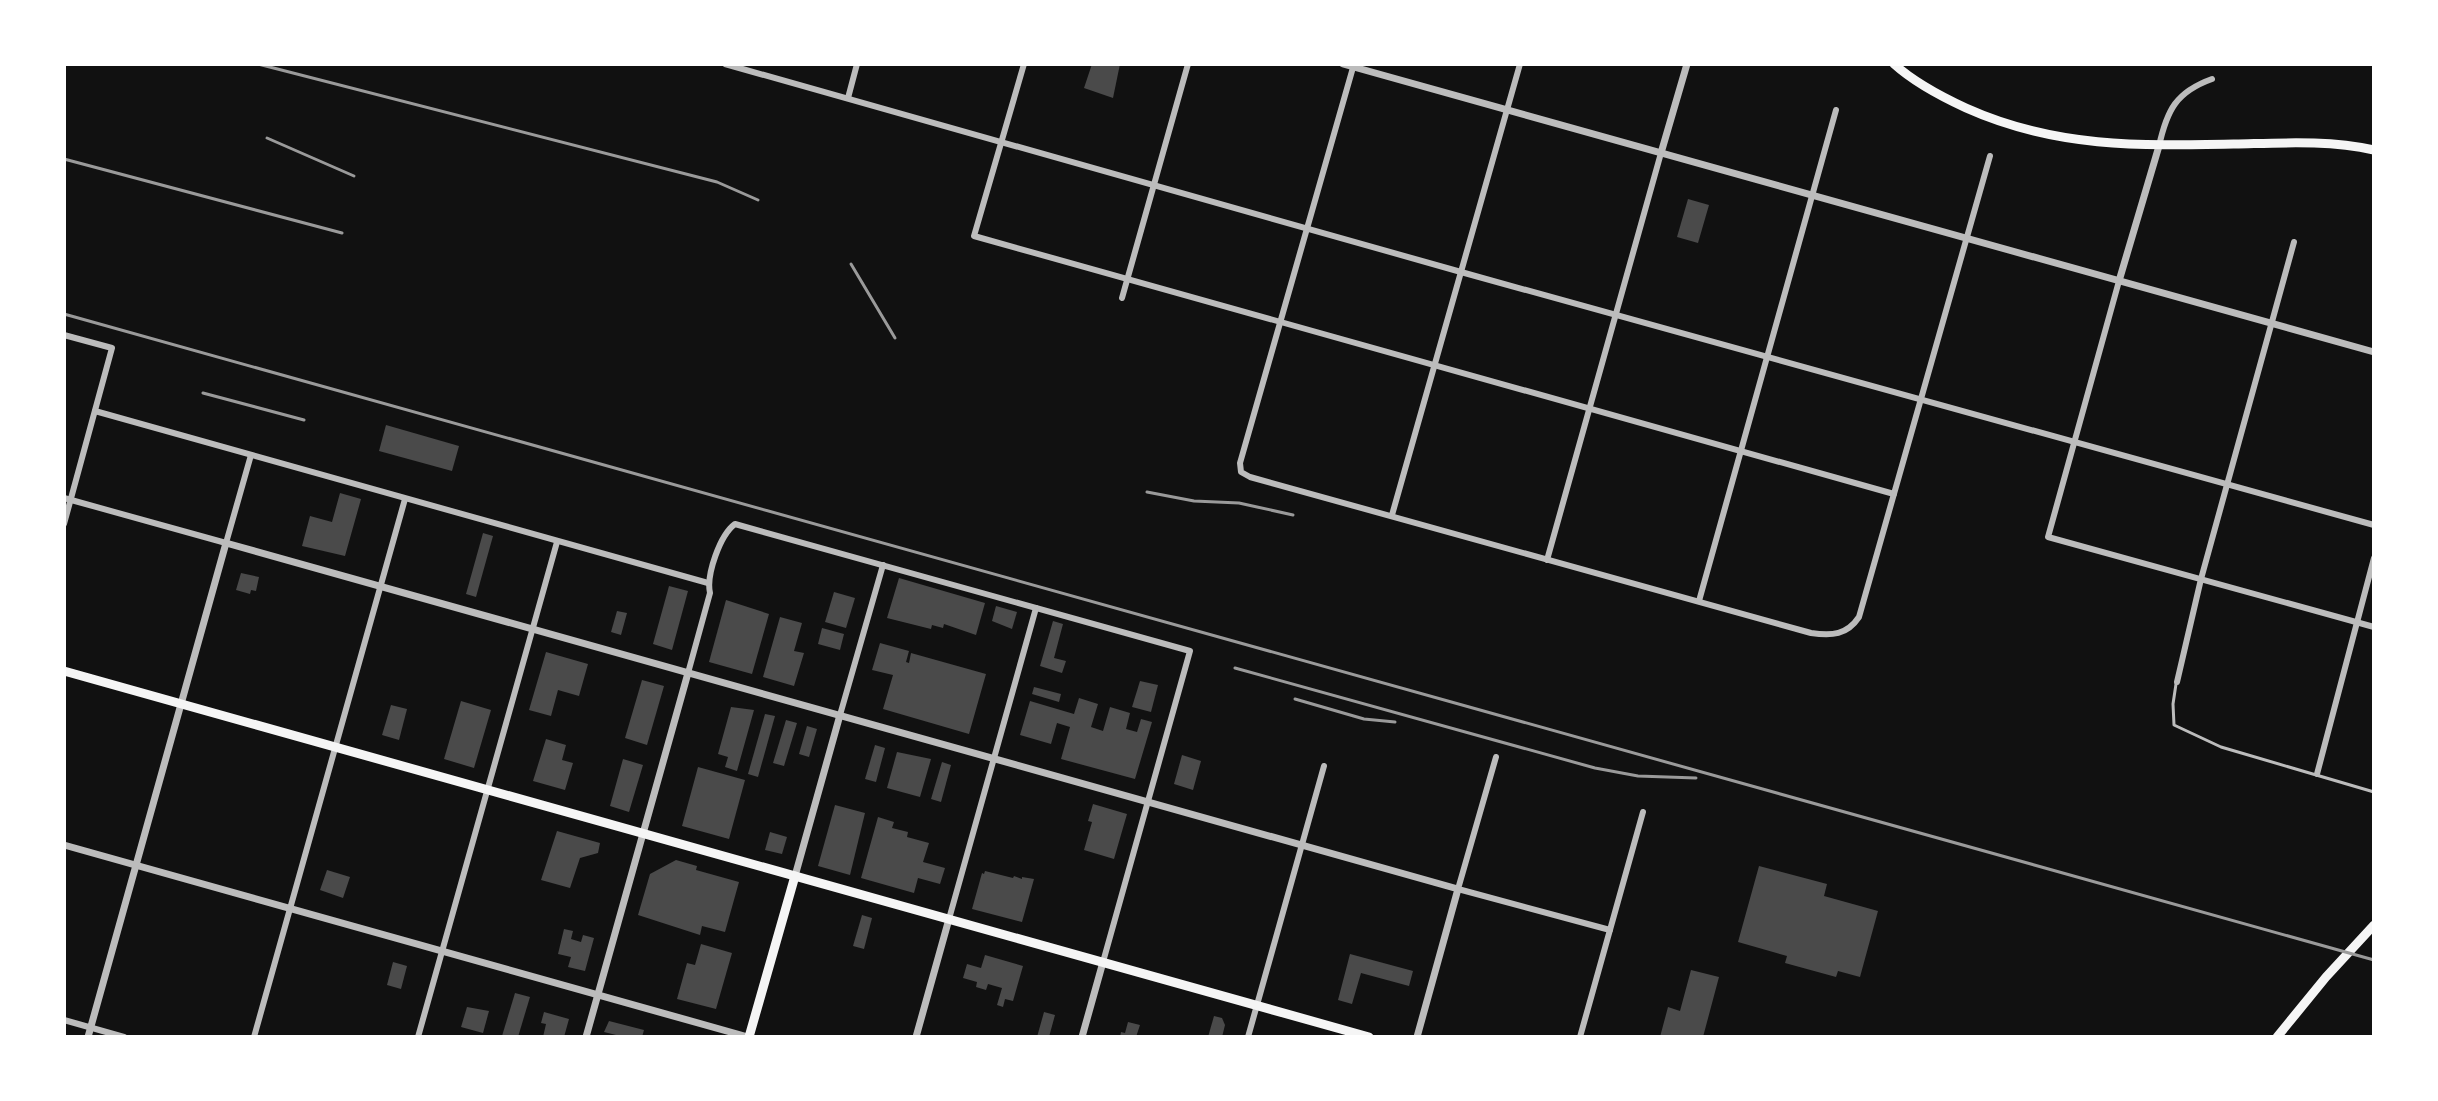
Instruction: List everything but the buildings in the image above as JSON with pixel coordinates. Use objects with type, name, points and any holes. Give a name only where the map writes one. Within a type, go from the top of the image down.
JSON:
[{"type":"main road","points":[[1894,64],[1920,84],[1984,116],[2018,128],[2069,139],[2115,145],[2159,146],[2324,143],[2374,150]]},
{"type":"main road","points":[[64,671],[1369,1037]]},
{"type":"main road","points":[[749,1037],[795,876]]},
{"type":"main road","points":[[2277,1037],[2374,925]]},
{"type":"street","points":[[725,64],[2374,525]]},
{"type":"street","points":[[848,98],[857,64]]},
{"type":"street","points":[[1024,64],[974,236],[1894,494]]},
{"type":"street","points":[[1122,298],[1188,64]]},
{"type":"street","points":[[1343,64],[2374,352]]},
{"type":"street","points":[[1392,515],[1520,64]]},
{"type":"street","points":[[1547,560],[1687,64]]},
{"type":"street","points":[[1354,65],[1240,463],[1241,472],[1811,633],[1836,635],[1846,631],[1859,617],[1990,156]]},
{"type":"street","points":[[2212,79],[2198,84],[2178,99],[2164,125],[2048,537],[2374,627]]},
{"type":"street","points":[[1699,601],[1836,110]]},
{"type":"street","points":[[2177,682],[2201,579],[2294,242]]},
{"type":"street","points":[[64,335],[112,348],[67,499],[64,524]]},
{"type":"street","points":[[95,411],[708,583]]},
{"type":"street","points":[[88,1037],[251,455]]},
{"type":"street","points":[[67,499],[1610,930]]},
{"type":"street","points":[[254,1037],[405,499]]},
{"type":"street","points":[[586,1037],[710,593],[708,583],[717,553],[735,524],[1190,651],[1082,1037]]},
{"type":"street","points":[[418,1037],[557,542]]},
{"type":"street","points":[[2317,774],[2374,558]]},
{"type":"street","points":[[795,876],[883,565]]},
{"type":"street","points":[[916,1037],[1036,608]]},
{"type":"street","points":[[1417,1037],[1496,757]]},
{"type":"street","points":[[1248,1037],[1324,766]]},
{"type":"street","points":[[1580,1037],[1643,812]]},
{"type":"street","points":[[64,845],[749,1037]]},
{"type":"street","points":[[64,1020],[124,1037]]},
{"type":"lane","points":[[2177,682],[2173,704],[2174,725],[2221,747],[2374,792]]},
{"type":"railway","points":[[258,64],[717,182],[758,200]]},
{"type":"railway","points":[[267,138],[354,176]]},
{"type":"railway","points":[[64,159],[342,233]]},
{"type":"railway","points":[[851,264],[895,338]]},
{"type":"railway","points":[[64,314],[2374,960]]},
{"type":"railway","points":[[203,393],[304,420]]},
{"type":"railway","points":[[1147,492],[1194,501],[1239,503],[1293,515]]},
{"type":"railway","points":[[1235,668],[1595,768],[1638,776],[1696,778]]},
{"type":"railway","points":[[1295,699],[1364,719],[1395,722]]}]
